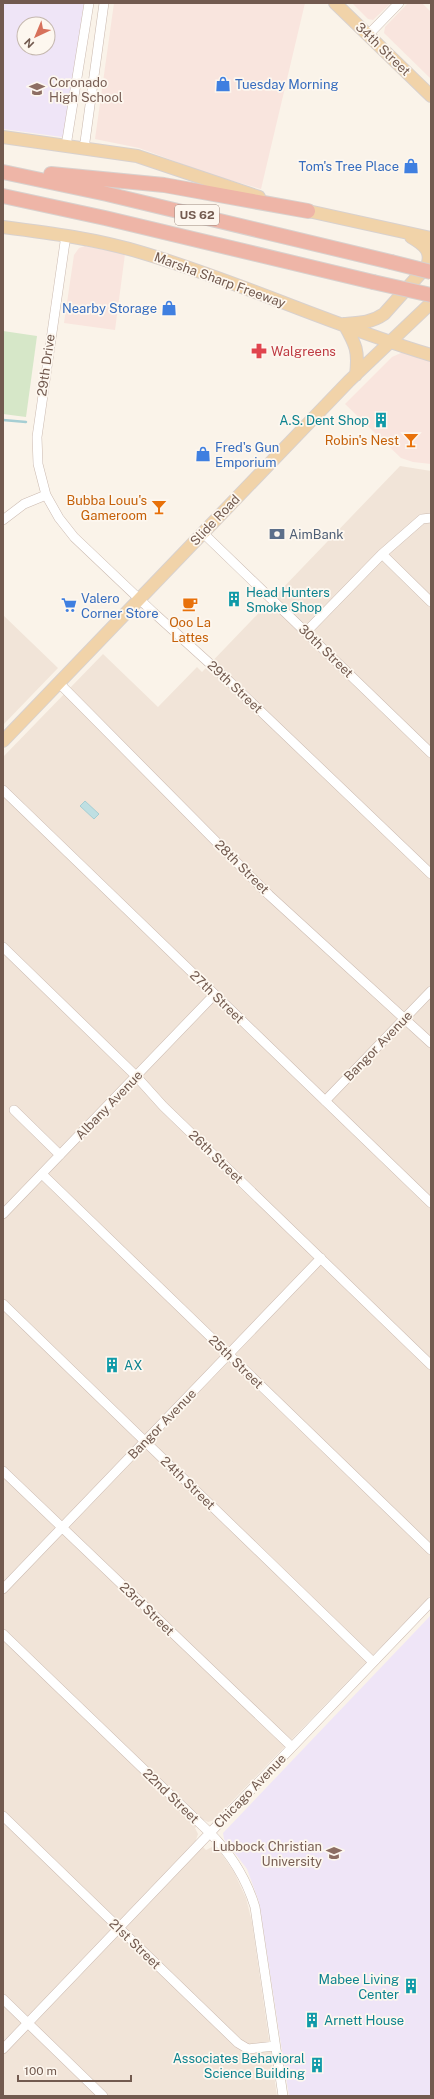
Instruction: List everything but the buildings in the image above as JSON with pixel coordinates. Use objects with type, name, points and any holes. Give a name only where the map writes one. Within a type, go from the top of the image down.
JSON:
[{"type":"highway","points":[[3,171],[164,185],[308,211]]},
{"type":"highway","name":"US 62","points":[[3,171],[115,196],[431,272]]},
{"type":"highway","name":"Marsha Sharp Freeway","points":[[3,196],[105,218],[431,295]]},
{"type":"main road","name":"34th Street","points":[[335,3],[431,96]]},
{"type":"main road","points":[[3,137],[137,156],[231,188],[308,211],[431,238]]},
{"type":"main road","name":"Marsha Sharp Freeway","points":[[3,227],[66,235],[141,252],[200,271],[344,324],[390,343],[431,355]]},
{"type":"main road","points":[[356,375],[358,357],[356,344],[344,324],[376,320],[384,314],[427,266],[430,258],[425,245],[404,232]]},
{"type":"main road","name":"Slide Road","points":[[3,740],[356,375],[431,303]]},
{"type":"street","points":[[66,146],[89,3]]},
{"type":"street","points":[[84,149],[104,3]]},
{"type":"street","points":[[368,35],[399,3]]},
{"type":"street","points":[[80,64],[96,66]]},
{"type":"street","name":"29th Drive","points":[[46,496],[38,464],[37,437],[66,235]]},
{"type":"street","points":[[3,520],[24,504],[46,496]]},
{"type":"street","name":"29th Street","points":[[46,496],[59,518],[74,537],[229,681],[431,874]]},
{"type":"street","points":[[306,632],[382,554],[422,519],[431,518]]},
{"type":"street","name":"30th Street","points":[[203,533],[431,753]]},
{"type":"street","points":[[382,554],[431,602]]},
{"type":"street","name":"28th Street","points":[[59,683],[269,894],[431,1043]]},
{"type":"street","name":"27th Street","points":[[3,790],[431,1204]]},
{"type":"street","name":"26th Street","points":[[3,947],[136,1076],[163,1106],[431,1365]]},
{"type":"street","name":"Bangor Avenue","points":[[324,1100],[431,991]]},
{"type":"street","name":"Albany Avenue","points":[[3,1214],[214,994]]},
{"type":"street","points":[[14,1110],[60,1155]]},
{"type":"street","name":"25th Street","points":[[42,1174],[431,1550]]},
{"type":"street","name":"Bangor Avenue","points":[[3,1589],[321,1258]]},
{"type":"street","name":"24th Street","points":[[3,1304],[373,1662]]},
{"type":"street","name":"23rd Street","points":[[3,1471],[292,1747]]},
{"type":"street","name":"Chicago Avenue","points":[[3,2049],[431,1602]]},
{"type":"street","name":"22nd Street","points":[[3,1634],[210,1833],[233,1859],[252,1898],[283,2096]]},
{"type":"street","name":"21st Street","points":[[3,1816],[238,2043],[248,2049],[276,2046]]},
{"type":"street","points":[[3,1999],[103,2096]]},
{"type":"shaded area","name":"Coronado High School","points":[[3,3],[84,3],[65,134],[62,137],[3,129]]},
{"type":"shaded area","points":[[114,3],[305,3],[261,189],[212,175],[139,148],[95,139]]},
{"type":"shaded area","points":[[352,3],[391,3],[373,20],[368,19]]},
{"type":"shaded area","points":[[408,3],[422,3],[431,12],[431,79],[384,33],[385,27]]},
{"type":"shaded area","points":[[85,246],[125,254],[115,330],[64,323],[74,255],[79,248]]},
{"type":"shaded area","points":[[406,352],[431,360],[431,464],[413,462],[401,458],[345,404],[392,357]]},
{"type":"shaded area","points":[[400,466],[431,471],[431,1595],[214,1820],[208,1822],[204,1820],[195,1828],[198,1834],[196,1840],[206,1850],[212,1847],[221,1853],[234,1872],[246,1898],[252,1922],[277,2096],[3,2096],[3,757],[103,654],[158,707],[197,667],[202,672]]},
{"type":"shaded area","points":[[3,615],[58,668],[3,725]]},
{"type":"shaded area","name":"Lubbock Christian University","points":[[431,1615],[431,2096],[289,2096],[259,1902],[247,1869],[224,1839],[223,1833]]},
{"type":"green space","points":[[3,331],[37,336],[26,417],[3,414]]},
{"type":"water","points":[[85,801],[99,814],[94,819],[80,806]]},
{"type":"waterway","points":[[3,420],[26,422]]},
{"type":"place","name":"Tuesday Morning","points":[[223,84]]},
{"type":"place","name":"Coronado High School","points":[[37,89]]},
{"type":"place","name":"Tom's Tree Place","points":[[411,166]]},
{"type":"place","name":"Nearby Storage","points":[[169,308]]},
{"type":"place","name":"Walgreens","points":[[259,351]]},
{"type":"place","name":"A.S. Dent Shop","points":[[381,420]]},
{"type":"place","name":"Robin's Nest","points":[[411,440]]},
{"type":"place","name":"Fred's Gun Emporium","points":[[203,454]]},
{"type":"place","name":"Bubba Louu's Gameroom","points":[[159,507]]},
{"type":"place","name":"AimBank","points":[[277,534]]},
{"type":"place","name":"Head Hunters Smoke Shop","points":[[234,599]]},
{"type":"place","name":"Ooo La Lattes","points":[[190,604]]},
{"type":"place","name":"Valero Corner Store","points":[[69,605]]},
{"type":"place","name":"AX","points":[[112,1365]]},
{"type":"place","name":"Lubbock Christian University","points":[[334,1853]]},
{"type":"place","name":"Mabee Living Center","points":[[411,1986]]},
{"type":"place","name":"Arnett House","points":[[312,2020]]},
{"type":"place","name":"Associates Behavioral Science Building","points":[[317,2065]]}]
